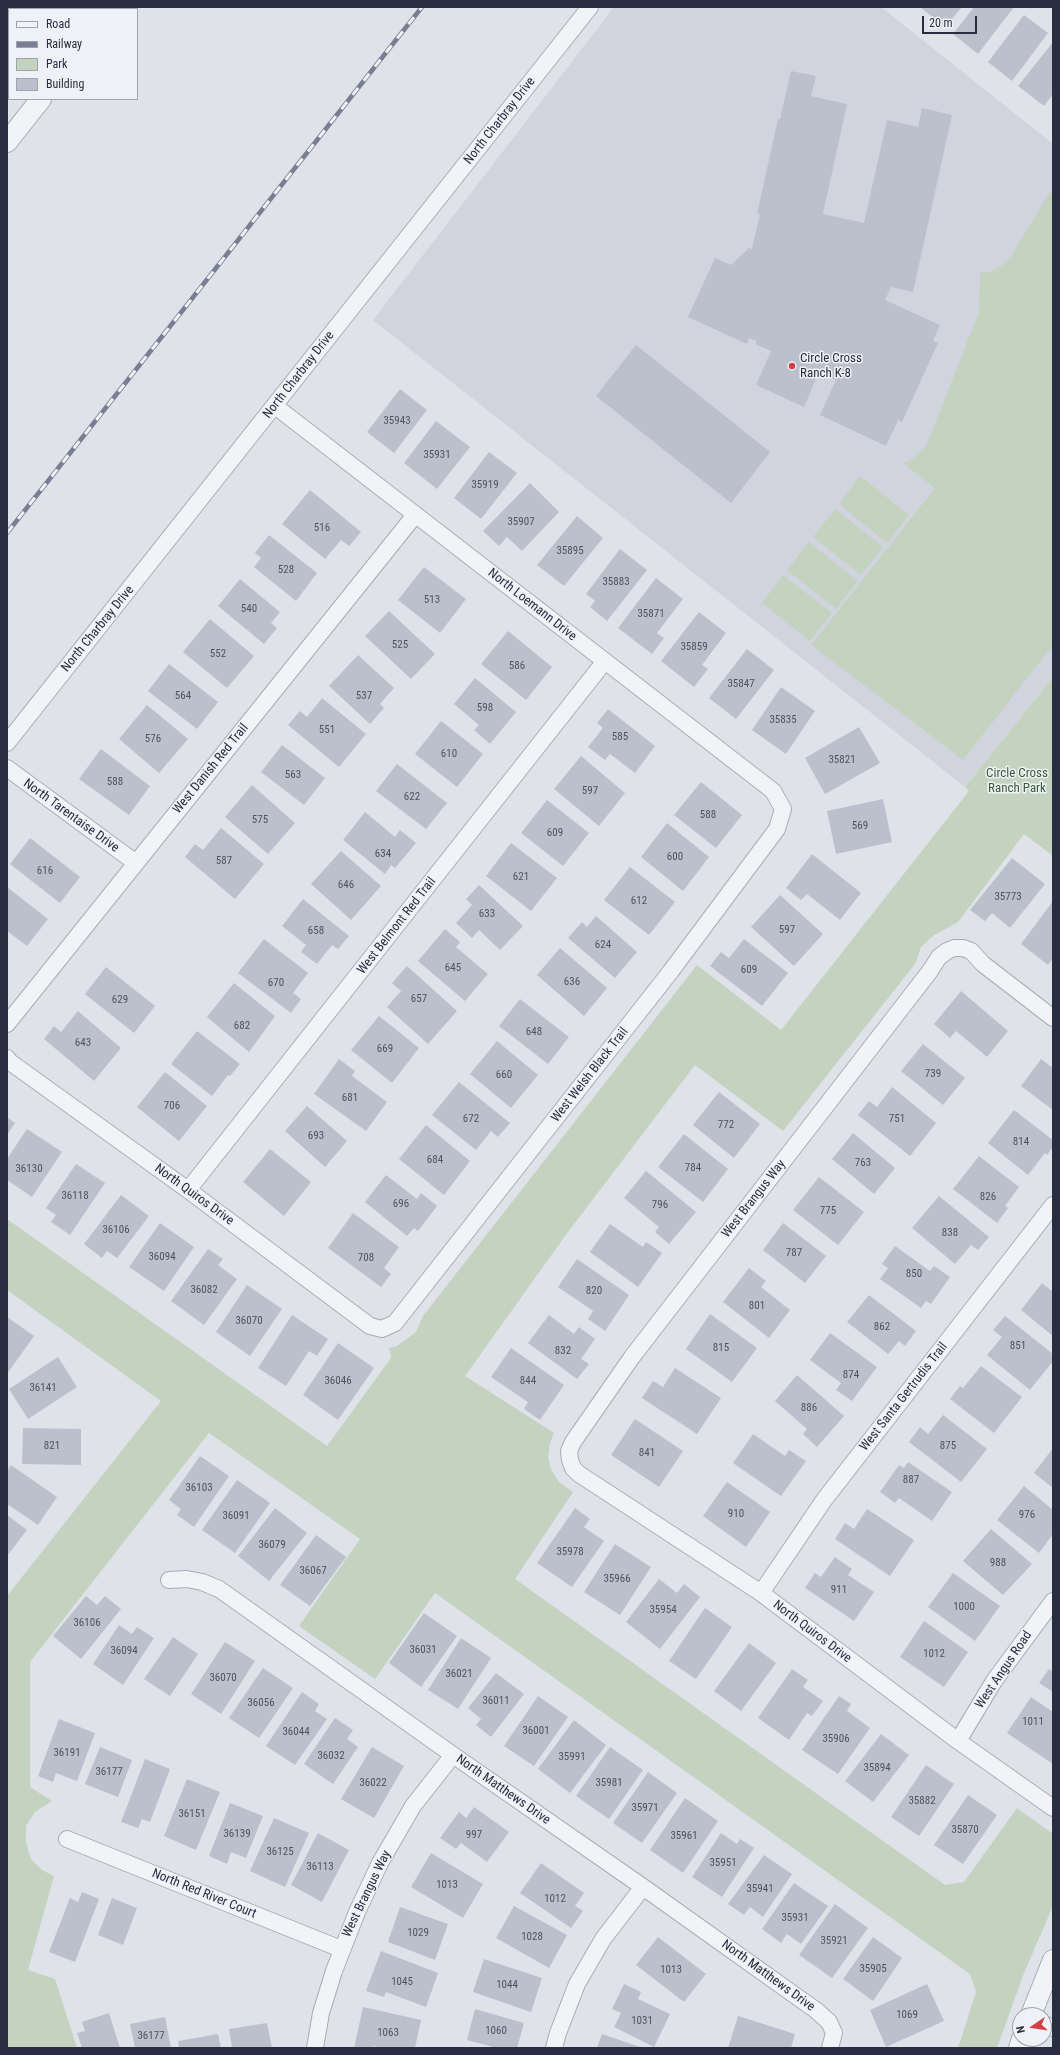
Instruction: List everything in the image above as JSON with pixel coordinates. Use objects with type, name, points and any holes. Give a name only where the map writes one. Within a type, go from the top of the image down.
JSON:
[{"type":"street","name":"North Charbray Drive","points":[[7,743],[590,7]]},
{"type":"street","points":[[7,142],[40,100]]},
{"type":"street","name":"North Loemann Drive","points":[[275,406],[773,791],[783,809]]},
{"type":"street","name":"West Danish Red Trail","points":[[7,1024],[415,515]]},
{"type":"street","name":"West Belmont Red Trail","points":[[188,1190],[605,661]]},
{"type":"street","name":"North Tarentaise Drive","points":[[7,768],[136,863]]},
{"type":"street","name":"West Welsh Black Trail","points":[[382,1329],[395,1323],[671,971],[777,829],[783,809]]},
{"type":"street","name":"West Brangus Way","points":[[570,1460],[569,1451],[573,1442],[632,1357],[930,971],[939,957],[946,950],[963,948],[971,951],[983,964],[1053,1018]]},
{"type":"street","name":"North Quiros Drive","points":[[7,1058],[10,1062],[188,1190],[370,1326],[382,1329]]},
{"type":"street","name":"West Santa Gertrudis Trail","points":[[761,1593],[824,1500],[1053,1205]]},
{"type":"street","name":"North Quiros Drive","points":[[570,1460],[573,1468],[579,1474],[761,1593],[958,1740],[1053,1808]]},
{"type":"street","name":"North Matthews Drive","points":[[169,1580],[187,1579],[202,1582],[219,1589],[453,1755],[643,1887],[817,2011],[829,2022],[834,2033],[830,2048]]},
{"type":"street","name":"West Angus Road","points":[[958,1740],[994,1681],[1053,1601]]},
{"type":"street","name":"West Brangus Way","points":[[315,2048],[321,2013],[341,1949],[380,1863],[413,1806],[453,1755]]},
{"type":"street","name":"North Red River Court","points":[[67,1839],[341,1949]]},
{"type":"street","points":[[554,2048],[558,2032],[577,1984],[603,1939],[643,1887]]},
{"type":"street","points":[[1034,2007],[1053,1960]]},
{"type":"shaded area","name":"Circle Cross Ranch K-8","points":[[614,7],[881,7],[1053,144],[1053,677],[965,787],[373,320]]},
{"type":"green space","points":[[1050,192],[1053,194],[1053,645],[963,760],[811,645],[935,488],[903,463],[911,460],[927,444],[979,312],[980,273],[990,272],[1001,266],[1012,255]]},
{"type":"green space","points":[[860,476],[909,515],[887,543],[839,504]]},
{"type":"green space","points":[[835,509],[883,547],[861,575],[813,537]]},
{"type":"green space","points":[[809,542],[858,581],[836,609],[787,570]]},
{"type":"green space","points":[[783,575],[832,613],[810,641],[762,603]]},
{"type":"green space","name":"Circle Cross Ranch Park","points":[[1053,677],[1053,856],[1024,834],[958,922],[934,935],[921,947],[915,964],[783,1131],[695,1065],[565,1236],[465,1376],[554,1433],[550,1443],[548,1457],[551,1469],[559,1482],[573,1492],[515,1579],[945,1885],[964,1882],[1017,1808],[1053,1834],[1053,1906],[1024,1973],[997,2048],[958,2048],[976,1992],[970,1974],[435,1593],[375,1679],[299,1626],[360,1539],[209,1433],[30,1662],[30,1787],[52,1801],[35,1812],[26,1826],[26,1843],[31,1859],[42,1870],[54,1876],[28,1970],[55,1979],[77,2048],[7,2048],[7,1596],[161,1401],[7,1290],[7,1219],[327,1446],[391,1358],[389,1348],[397,1346],[416,1332],[423,1316],[697,965],[781,1030],[969,791],[965,787]]},
{"type":"building","points":[[7,7],[11,8],[8,8],[7,41]]},
{"type":"building","points":[[920,7],[962,7],[945,27]]},
{"type":"building","points":[[974,7],[1014,7],[978,54],[953,34]]},
{"type":"building","points":[[1024,15],[1048,33],[1012,81],[988,62]]},
{"type":"building","points":[[1053,42],[1053,94],[1044,106],[1018,86]]},
{"type":"building","points":[[791,71],[816,76],[811,96],[847,104],[823,214],[864,223],[887,120],[918,127],[922,108],[952,115],[913,292],[891,287],[885,300],[940,325],[933,341],[938,343],[902,422],[898,420],[886,446],[820,415],[836,380],[819,372],[804,407],[756,385],[771,351],[755,344],[757,341],[749,338],[747,344],[688,317],[715,258],[731,265],[749,248],[752,249],[760,214],[757,214],[778,119],[780,119]]},
{"type":"building","points":[[636,345],[770,452],[731,503],[596,396]]},
{"type":"building","points":[[400,389],[427,410],[394,453],[367,432]]},
{"type":"building","points":[[436,421],[470,447],[437,489],[404,463]]},
{"type":"building","points":[[489,452],[517,473],[481,519],[454,498]]},
{"type":"building","points":[[530,483],[559,512],[522,551],[507,537],[499,546],[483,531]]},
{"type":"building","points":[[310,490],[361,532],[349,546],[341,540],[325,559],[282,524]]},
{"type":"building","points":[[577,516],[603,538],[564,586],[537,565]]},
{"type":"building","points":[[269,535],[317,573],[296,601],[254,567],[261,558],[255,553]]},
{"type":"building","points":[[620,549],[647,570],[607,621],[590,607],[595,601],[586,594]]},
{"type":"building","points":[[424,567],[466,599],[440,633],[398,600]]},
{"type":"building","points":[[656,578],[683,599],[657,633],[664,638],[652,654],[618,628]]},
{"type":"building","points":[[240,579],[280,612],[271,623],[277,628],[264,644],[218,606]]},
{"type":"building","points":[[389,611],[435,654],[411,679],[365,636]]},
{"type":"building","points":[[699,612],[726,633],[702,665],[708,669],[694,687],[661,661]]},
{"type":"building","points":[[210,619],[254,656],[227,688],[183,652]]},
{"type":"building","points":[[508,631],[552,667],[526,700],[481,664]]},
{"type":"building","points":[[747,649],[774,670],[736,719],[709,698]]},
{"type":"building","points":[[358,655],[394,688],[380,704],[384,708],[370,724],[329,686]]},
{"type":"building","points":[[169,664],[218,702],[197,729],[148,691]]},
{"type":"building","points":[[475,678],[516,712],[490,744],[474,730],[479,725],[454,704]]},
{"type":"building","points":[[781,687],[815,711],[786,754],[752,730]]},
{"type":"building","points":[[322,698],[366,734],[339,767],[288,725],[300,711],[307,717]]},
{"type":"building","points":[[147,705],[188,739],[159,773],[119,739]]},
{"type":"building","points":[[608,709],[655,746],[635,773],[610,754],[605,760],[588,747],[603,728],[597,723]]},
{"type":"building","points":[[441,721],[483,754],[457,787],[415,754]]},
{"type":"building","points":[[859,727],[880,763],[825,794],[805,758]]},
{"type":"building","points":[[282,745],[325,778],[304,805],[261,772]]},
{"type":"building","points":[[101,749],[150,786],[129,815],[79,779]]},
{"type":"building","points":[[581,756],[625,793],[599,826],[554,789]]},
{"type":"building","points":[[397,764],[447,803],[426,829],[376,791]]},
{"type":"building","points":[[701,782],[742,815],[716,848],[674,815]]},
{"type":"building","points":[[252,785],[295,823],[268,854],[225,817]]},
{"type":"building","points":[[883,799],[892,842],[836,854],[827,811]]},
{"type":"building","points":[[547,800],[589,833],[563,866],[521,833]]},
{"type":"building","points":[[365,812],[395,837],[400,830],[416,843],[395,868],[391,865],[385,874],[343,840]]},
{"type":"building","points":[[667,823],[709,857],[683,891],[641,857]]},
{"type":"building","points":[[221,828],[264,864],[235,899],[185,857],[195,844],[203,850]]},
{"type":"building","points":[[30,838],[80,877],[60,903],[10,864]]},
{"type":"building","points":[[511,843],[557,878],[531,911],[486,876]]},
{"type":"building","points":[[341,851],[381,886],[351,920],[311,884]]},
{"type":"building","points":[[812,854],[861,893],[840,920],[807,894],[801,900],[786,888]]},
{"type":"building","points":[[1012,858],[1045,884],[1010,928],[992,913],[985,921],[970,910]]},
{"type":"building","points":[[630,867],[675,902],[649,935],[604,900]]},
{"type":"building","points":[[479,885],[523,926],[500,950],[479,930],[472,938],[456,923],[472,905],[466,899]]},
{"type":"building","points":[[7,887],[48,919],[27,946],[7,931]]},
{"type":"building","points":[[780,895],[823,934],[794,966],[751,927]]},
{"type":"building","points":[[303,899],[349,936],[338,949],[332,945],[317,964],[301,952],[306,945],[282,926]]},
{"type":"building","points":[[1053,901],[1053,958],[1048,965],[1021,944]]},
{"type":"building","points":[[596,916],[637,952],[615,978],[568,938],[582,922],[587,927]]},
{"type":"building","points":[[445,929],[460,942],[456,947],[488,974],[465,1001],[418,961]]},
{"type":"building","points":[[264,939],[308,973],[293,993],[301,999],[291,1013],[238,973]]},
{"type":"building","points":[[744,939],[788,973],[762,1006],[710,966],[721,952],[729,958]]},
{"type":"building","points":[[560,948],[607,988],[584,1016],[537,975]]},
{"type":"building","points":[[407,966],[457,1011],[428,1044],[387,1007],[401,991],[392,983]]},
{"type":"building","points":[[106,967],[155,1006],[134,1033],[85,994]]},
{"type":"building","points":[[234,983],[275,1016],[249,1052],[207,1017]]},
{"type":"building","points":[[961,991],[1008,1031],[987,1057],[956,1031],[950,1038],[934,1024]]},
{"type":"building","points":[[520,999],[569,1037],[548,1064],[499,1026]]},
{"type":"building","points":[[78,1011],[121,1048],[94,1081],[44,1039],[54,1026],[61,1032]]},
{"type":"building","points":[[379,1016],[419,1048],[392,1083],[351,1050]]},
{"type":"building","points":[[197,1031],[240,1064],[230,1076],[228,1075],[212,1096],[171,1064]]},
{"type":"building","points":[[497,1041],[538,1075],[511,1108],[470,1074]]},
{"type":"building","points":[[923,1044],[965,1078],[943,1105],[901,1071]]},
{"type":"building","points":[[339,1059],[355,1071],[352,1076],[387,1102],[366,1131],[314,1094]]},
{"type":"building","points":[[1041,1059],[1053,1068],[1053,1110],[1021,1086]]},
{"type":"building","points":[[165,1072],[207,1106],[179,1141],[137,1107]]},
{"type":"building","points":[[459,1082],[510,1123],[498,1137],[491,1131],[476,1150],[432,1115]]},
{"type":"building","points":[[892,1087],[936,1123],[910,1156],[858,1115],[869,1101],[877,1107]]},
{"type":"building","points":[[719,1092],[760,1124],[734,1158],[693,1125]]},
{"type":"building","points":[[307,1106],[347,1141],[325,1167],[285,1131]]},
{"type":"building","points":[[1014,1110],[1053,1140],[1053,1147],[1047,1155],[1045,1153],[1028,1175],[988,1143]]},
{"type":"building","points":[[7,1117],[15,1123],[7,1135]]},
{"type":"building","points":[[426,1125],[470,1161],[444,1195],[399,1159]]},
{"type":"building","points":[[27,1129],[62,1152],[32,1197],[7,1180],[7,1159]]},
{"type":"building","points":[[853,1133],[895,1168],[874,1194],[832,1159]]},
{"type":"building","points":[[684,1134],[728,1169],[703,1202],[658,1167]]},
{"type":"building","points":[[270,1149],[311,1182],[284,1216],[243,1182]]},
{"type":"building","points":[[979,1156],[1019,1187],[1005,1206],[1008,1208],[997,1223],[953,1189]]},
{"type":"building","points":[[76,1164],[105,1183],[70,1235],[51,1222],[56,1215],[46,1208]]},
{"type":"building","points":[[646,1171],[696,1212],[669,1244],[655,1232],[659,1227],[624,1198]]},
{"type":"building","points":[[386,1175],[417,1199],[421,1193],[437,1206],[418,1231],[414,1228],[407,1236],[365,1202]]},
{"type":"building","points":[[819,1177],[864,1212],[838,1245],[793,1210]]},
{"type":"building","points":[[121,1195],[149,1216],[117,1258],[107,1251],[102,1258],[84,1244]]},
{"type":"building","points":[[939,1196],[989,1237],[978,1250],[971,1245],[955,1264],[912,1228]]},
{"type":"building","points":[[353,1213],[399,1247],[384,1268],[391,1274],[381,1287],[328,1248]]},
{"type":"building","points":[[160,1223],[194,1247],[164,1291],[129,1267]]},
{"type":"building","points":[[783,1223],[826,1256],[805,1283],[763,1250]]},
{"type":"building","points":[[610,1224],[643,1247],[646,1242],[662,1253],[638,1287],[590,1252]]},
{"type":"building","points":[[895,1246],[930,1271],[934,1266],[950,1277],[931,1304],[926,1301],[921,1308],[880,1279],[888,1268],[882,1264]]},
{"type":"building","points":[[208,1249],[223,1259],[218,1265],[237,1279],[204,1325],[171,1301]]},
{"type":"building","points":[[577,1259],[629,1295],[605,1331],[588,1319],[593,1311],[558,1287]]},
{"type":"building","points":[[749,1268],[766,1281],[761,1287],[790,1310],[769,1338],[723,1302]]},
{"type":"building","points":[[1042,1283],[1053,1292],[1053,1336],[1021,1310]]},
{"type":"building","points":[[247,1285],[282,1309],[250,1356],[216,1332]]},
{"type":"building","points":[[869,1295],[916,1331],[905,1346],[899,1341],[888,1354],[847,1322]]},
{"type":"building","points":[[710,1314],[757,1348],[732,1382],[686,1349]]},
{"type":"building","points":[[292,1315],[328,1339],[317,1356],[309,1351],[286,1386],[258,1368]]},
{"type":"building","points":[[549,1315],[574,1334],[579,1327],[595,1339],[581,1359],[589,1364],[577,1379],[528,1343]]},
{"type":"building","points":[[1005,1316],[1053,1354],[1053,1361],[1030,1390],[987,1355],[1002,1337],[993,1330]]},
{"type":"building","points":[[7,1317],[34,1336],[7,1374]]},
{"type":"building","points":[[830,1333],[877,1367],[852,1401],[836,1390],[841,1383],[810,1360]]},
{"type":"building","points":[[338,1343],[374,1368],[338,1420],[303,1395]]},
{"type":"building","points":[[511,1348],[564,1385],[540,1420],[524,1409],[528,1402],[491,1377]]},
{"type":"building","points":[[58,1357],[77,1387],[28,1419],[9,1389]]},
{"type":"building","points":[[981,1366],[1022,1397],[994,1433],[950,1399],[960,1386],[963,1388]]},
{"type":"building","points":[[675,1368],[721,1398],[697,1434],[642,1398],[653,1381],[663,1387]]},
{"type":"building","points":[[797,1375],[844,1416],[817,1447],[803,1434],[807,1429],[775,1401]]},
{"type":"building","points":[[943,1415],[987,1449],[961,1482],[909,1442],[920,1427],[928,1434]]},
{"type":"building","points":[[635,1419],[683,1451],[659,1487],[611,1455]]},
{"type":"building","points":[[23,1428],[81,1429],[81,1465],[22,1464]]},
{"type":"building","points":[[753,1434],[785,1456],[789,1450],[806,1461],[781,1496],[733,1463]]},
{"type":"building","points":[[1053,1448],[1053,1488],[1034,1473]]},
{"type":"building","points":[[200,1456],[229,1476],[194,1527],[177,1515],[181,1509],[169,1500]]},
{"type":"building","points":[[908,1462],[952,1492],[932,1521],[899,1498],[895,1503],[880,1492],[899,1465],[904,1468]]},
{"type":"building","points":[[11,1465],[57,1497],[38,1525],[7,1504],[7,1471]]},
{"type":"building","points":[[237,1480],[270,1503],[235,1553],[202,1530]]},
{"type":"building","points":[[727,1482],[770,1512],[746,1547],[703,1516]]},
{"type":"building","points":[[1024,1486],[1053,1510],[1053,1534],[1039,1553],[997,1520]]},
{"type":"building","points":[[275,1508],[307,1533],[269,1581],[238,1556]]},
{"type":"building","points":[[575,1508],[590,1519],[584,1527],[604,1541],[572,1587],[537,1563]]},
{"type":"building","points":[[867,1509],[914,1540],[890,1576],[835,1539],[845,1523],[854,1529]]},
{"type":"building","points":[[7,1515],[27,1530],[7,1556]]},
{"type":"building","points":[[991,1529],[1032,1564],[1003,1595],[963,1561]]},
{"type":"building","points":[[316,1535],[346,1557],[310,1606],[280,1585]]},
{"type":"building","points":[[615,1544],[651,1567],[620,1615],[584,1592]]},
{"type":"building","points":[[835,1557],[852,1569],[848,1575],[874,1592],[854,1621],[805,1588],[815,1573],[821,1577]]},
{"type":"building","points":[[953,1573],[1000,1606],[975,1641],[928,1607]]},
{"type":"building","points":[[659,1579],[677,1593],[684,1584],[700,1597],[660,1649],[626,1622]]},
{"type":"building","points":[[86,1596],[97,1605],[105,1596],[121,1609],[81,1659],[53,1636]]},
{"type":"building","points":[[705,1608],[732,1627],[696,1679],[669,1661]]},
{"type":"building","points":[[424,1613],[457,1636],[421,1687],[389,1663]]},
{"type":"building","points":[[924,1621],[968,1652],[944,1687],[900,1657]]},
{"type":"building","points":[[119,1625],[132,1634],[137,1627],[154,1638],[123,1685],[93,1664]]},
{"type":"building","points":[[173,1637],[198,1654],[170,1696],[144,1679]]},
{"type":"building","points":[[461,1638],[491,1658],[458,1709],[428,1690]]},
{"type":"building","points":[[225,1642],[255,1661],[221,1714],[191,1694]]},
{"type":"building","points":[[749,1643],[776,1663],[741,1711],[714,1691]]},
{"type":"building","points":[[263,1668],[293,1688],[259,1738],[229,1718]]},
{"type":"building","points":[[792,1669],[808,1680],[803,1687],[823,1701],[812,1716],[807,1713],[789,1740],[758,1718]]},
{"type":"building","points":[[1049,1669],[1052,1671],[1053,1669],[1053,1692],[1039,1683]]},
{"type":"building","points":[[496,1673],[524,1694],[491,1737],[476,1725],[481,1719],[468,1708]]},
{"type":"building","points":[[302,1692],[319,1704],[315,1711],[327,1719],[295,1765],[266,1746]]},
{"type":"building","points":[[538,1696],[568,1717],[534,1766],[504,1746]]},
{"type":"building","points":[[839,1696],[851,1704],[847,1711],[870,1728],[838,1774],[802,1750]]},
{"type":"building","points":[[1031,1697],[1053,1712],[1053,1764],[1007,1733]]},
{"type":"building","points":[[335,1718],[353,1730],[347,1739],[358,1747],[333,1784],[304,1764]]},
{"type":"building","points":[[59,1719],[95,1733],[77,1781],[56,1773],[53,1782],[38,1776]]},
{"type":"building","points":[[574,1720],[606,1745],[570,1793],[538,1769]]},
{"type":"building","points":[[881,1734],[909,1755],[873,1802],[845,1781]]},
{"type":"building","points":[[100,1747],[132,1760],[118,1797],[85,1784]]},
{"type":"building","points":[[372,1747],[404,1766],[374,1818],[341,1799]]},
{"type":"building","points":[[610,1747],[643,1770],[609,1819],[576,1796]]},
{"type":"building","points":[[145,1759],[170,1769],[150,1822],[142,1819],[138,1828],[121,1822]]},
{"type":"building","points":[[926,1765],[954,1784],[919,1836],[891,1817]]},
{"type":"building","points":[[648,1772],[677,1793],[642,1843],[613,1823]]},
{"type":"building","points":[[187,1779],[220,1792],[196,1850],[164,1836]]},
{"type":"building","points":[[968,1795],[997,1815],[963,1864],[934,1845]]},
{"type":"building","points":[[685,1798],[718,1821],[683,1873],[650,1850]]},
{"type":"building","points":[[230,1803],[263,1816],[246,1858],[231,1852],[227,1864],[209,1856]]},
{"type":"building","points":[[474,1807],[509,1832],[487,1862],[461,1843],[456,1849],[440,1838],[459,1812],[466,1818]]},
{"type":"building","points":[[274,1818],[309,1833],[285,1887],[250,1871]]},
{"type":"building","points":[[318,1833],[349,1850],[322,1902],[291,1885]]},
{"type":"building","points":[[721,1833],[737,1844],[740,1839],[754,1848],[722,1897],[692,1877]]},
{"type":"building","points":[[431,1853],[483,1884],[463,1918],[411,1887]]},
{"type":"building","points":[[764,1855],[792,1874],[763,1917],[750,1907],[744,1915],[728,1904]]},
{"type":"building","points":[[541,1863],[584,1893],[575,1906],[583,1911],[571,1928],[520,1893]]},
{"type":"building","points":[[794,1883],[828,1906],[801,1944],[787,1934],[781,1943],[762,1929]]},
{"type":"building","points":[[82,1892],[99,1899],[75,1962],[49,1952],[70,1898],[78,1902]]},
{"type":"building","points":[[112,1898],[137,1908],[123,1945],[98,1935]]},
{"type":"building","points":[[835,1904],[868,1928],[832,1978],[799,1955]]},
{"type":"building","points":[[514,1906],[567,1935],[549,1968],[496,1938]]},
{"type":"building","points":[[400,1907],[448,1924],[435,1960],[388,1942]]},
{"type":"building","points":[[658,1937],[706,1974],[684,2002],[636,1965]]},
{"type":"building","points":[[873,1937],[902,1958],[873,2001],[843,1979]]},
{"type":"building","points":[[381,1951],[438,1973],[426,2007],[386,1992],[384,1997],[366,1991]]},
{"type":"building","points":[[484,1959],[542,1978],[531,2012],[473,1992]]},
{"type":"building","points":[[624,1984],[641,1992],[638,1999],[670,2014],[654,2047],[614,2027],[621,2013],[612,2009]]},
{"type":"building","points":[[927,1984],[944,2021],[886,2047],[870,2010]]},
{"type":"building","points":[[363,2007],[421,2020],[415,2048],[383,2048],[373,2046],[372,2048],[354,2048]]},
{"type":"building","points":[[475,2009],[524,2023],[517,2048],[497,2048],[467,2040]]},
{"type":"building","points":[[109,2013],[120,2048],[82,2048],[77,2033],[85,2031],[82,2022]]},
{"type":"building","points":[[738,2016],[795,2034],[791,2048],[728,2048]]},
{"type":"building","points":[[165,2017],[171,2048],[135,2048],[130,2024]]},
{"type":"building","points":[[267,2023],[272,2048],[232,2048],[229,2029]]},
{"type":"building","points":[[218,2034],[221,2048],[179,2048],[178,2041]]},
{"type":"building","points":[[602,2034],[643,2048],[597,2048]]},
{"type":"railway","points":[[7,533],[422,7]]},
{"type":"place","name":"Circle Cross Ranch K-8","points":[[792,366]]}]
